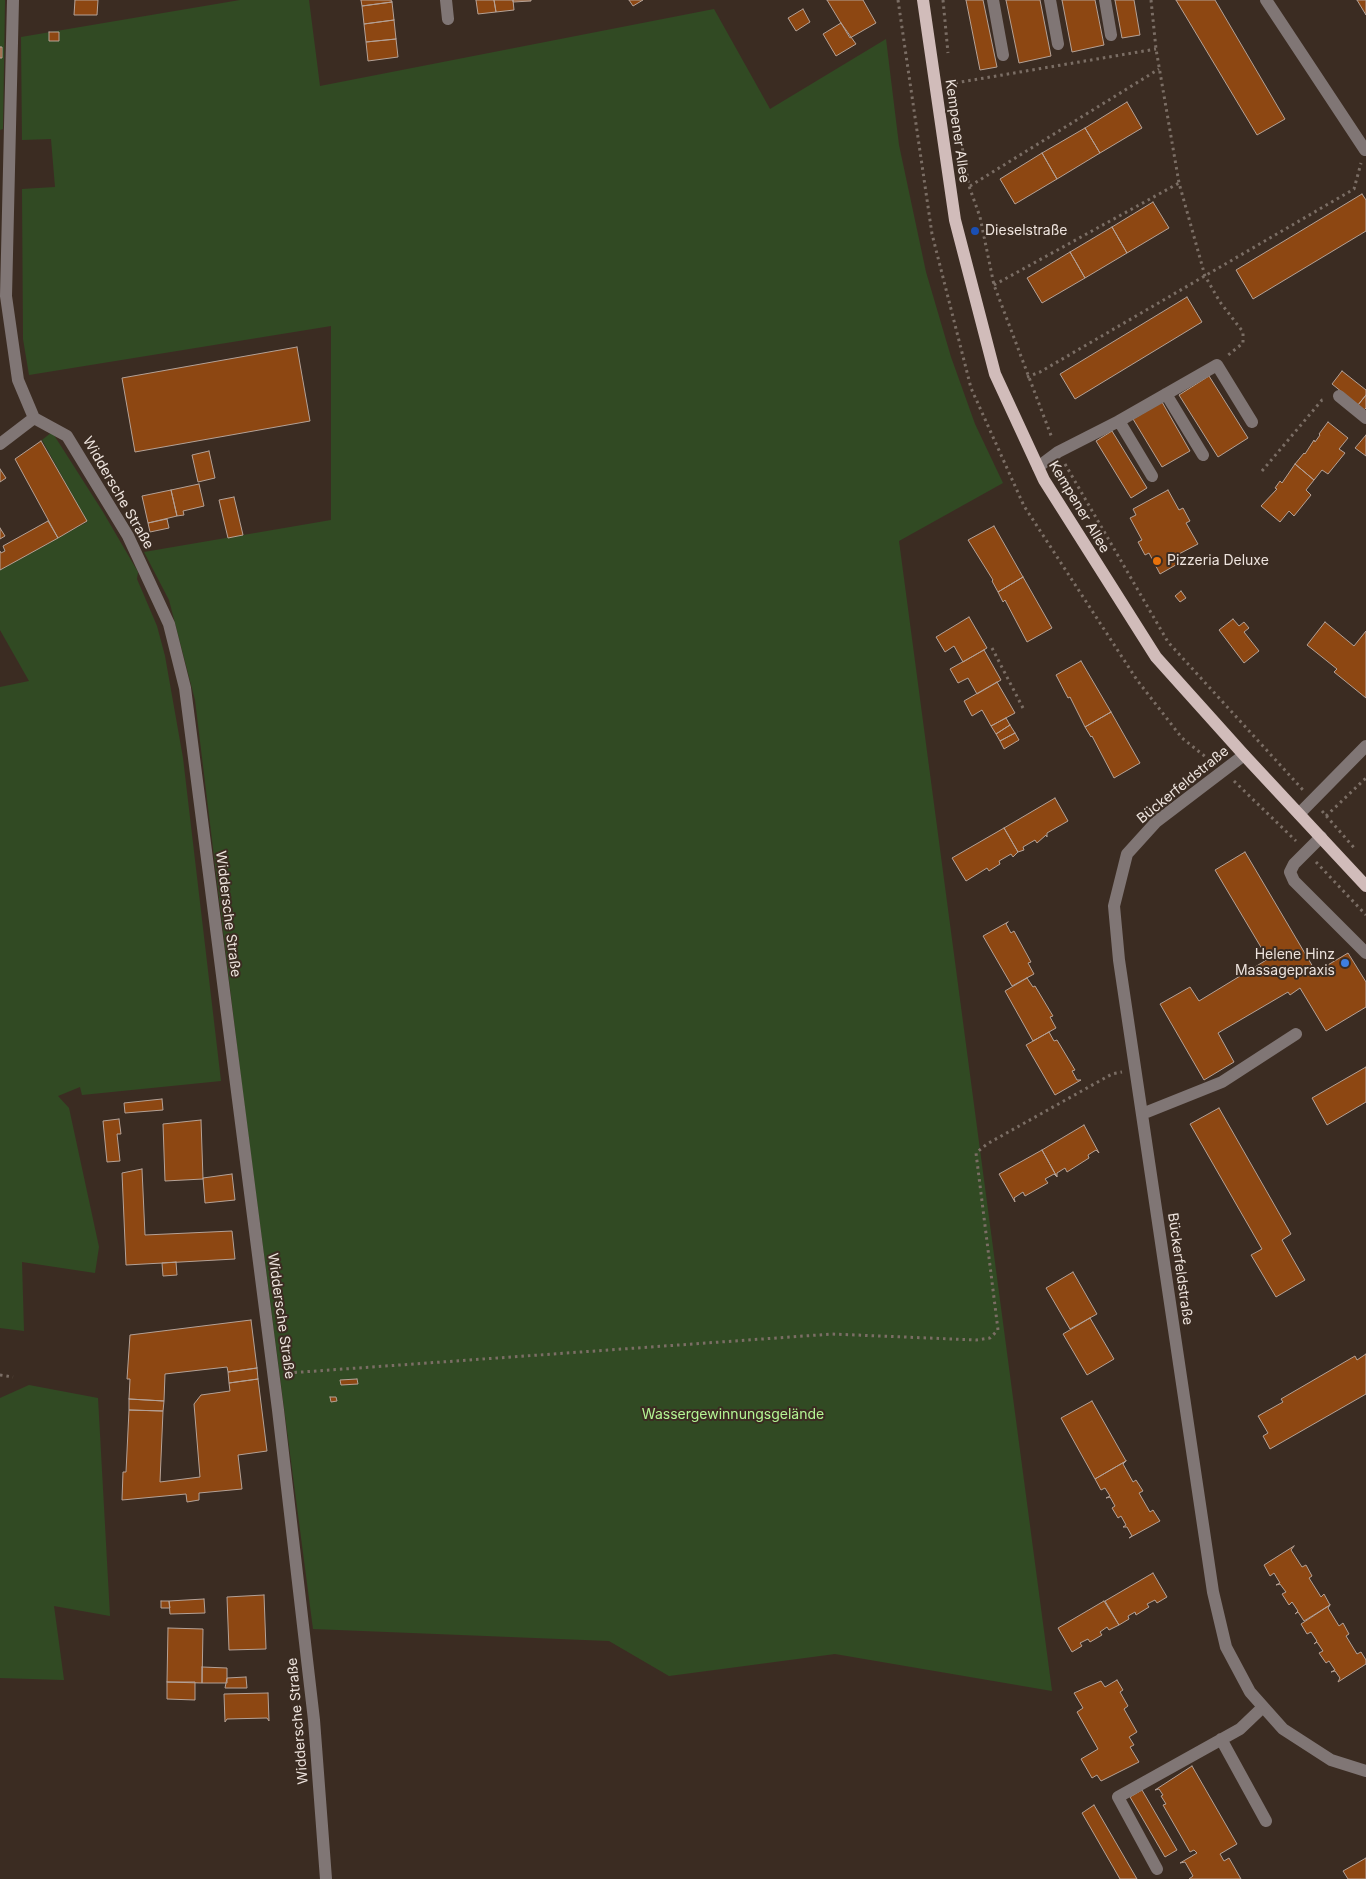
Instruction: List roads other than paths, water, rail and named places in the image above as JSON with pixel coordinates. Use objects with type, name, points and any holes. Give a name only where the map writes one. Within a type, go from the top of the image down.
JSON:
[{"type":"main road","name":"Kempener Allee","points":[[923,0],[955,220],[995,374],[1044,480],[1156,657],[1366,886]]},
{"type":"street","points":[[0,444],[34,418],[18,380],[6,296],[5,140],[13,0]]},
{"type":"street","points":[[446,0],[448,20]]},
{"type":"street","points":[[993,0],[1004,55]]},
{"type":"street","points":[[1050,0],[1058,44]]},
{"type":"street","points":[[1105,0],[1111,35]]},
{"type":"street","points":[[1266,0],[1365,150]]},
{"type":"street","points":[[1038,467],[1058,452],[1120,421],[1217,365],[1252,422]]},
{"type":"street","points":[[1166,394],[1203,456]]},
{"type":"street","points":[[1339,396],[1366,418]]},
{"type":"street","name":"Widdersche Straße","points":[[34,418],[67,436],[128,536],[169,624],[185,688],[274,1375],[314,1720],[326,1879]]},
{"type":"street","points":[[1120,421],[1152,476]]},
{"type":"street","points":[[1299,814],[1366,746]]},
{"type":"street","name":"Bückerfeldstraße","points":[[1244,755],[1156,822],[1127,854],[1114,906],[1119,960],[1213,1592],[1226,1647],[1250,1692],[1283,1729],[1331,1760],[1366,1771]]},
{"type":"street","points":[[1317,833],[1290,872],[1294,881],[1366,953]]},
{"type":"street","points":[[1142,1114],[1222,1082],[1296,1034]]},
{"type":"street","points":[[1157,1869],[1118,1797],[1240,1729],[1263,1707]]},
{"type":"street","points":[[1221,1739],[1266,1821]]},
{"type":"place","name":"Dieselstraße","points":[[975,231]]},
{"type":"place","name":"Pizzeria Deluxe","points":[[1157,561]]},
{"type":"place","name":"Helene Hinz Massagepraxis","points":[[1345,963]]},
{"type":"park label","name":"Wassergewinnungsgelände","points":[[733,1415]]}]
